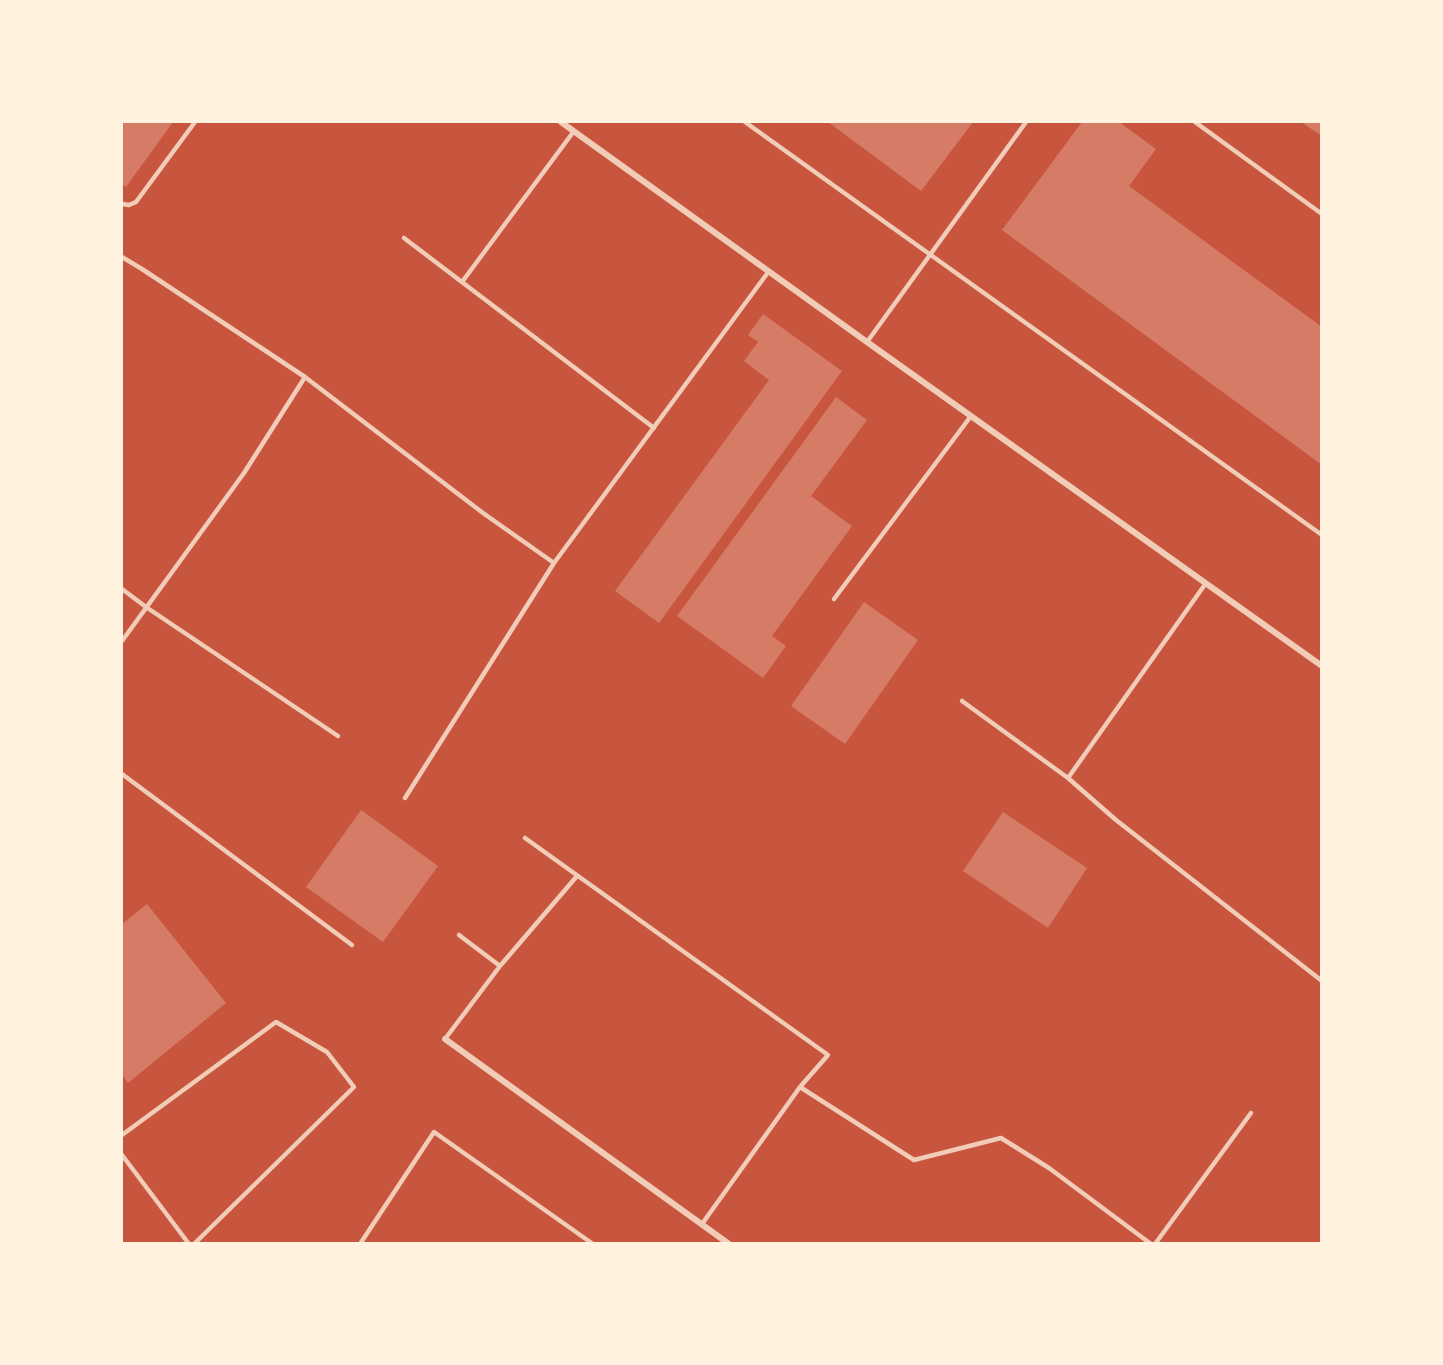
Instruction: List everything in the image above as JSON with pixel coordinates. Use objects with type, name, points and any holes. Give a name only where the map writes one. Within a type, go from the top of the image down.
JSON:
[{"type":"street","points":[[561,122],[1322,666]]},
{"type":"street","points":[[445,1039],[729,1244]]},
{"type":"lane","points":[[122,204],[129,205],[136,202],[195,122]]},
{"type":"lane","points":[[746,122],[1322,535]]},
{"type":"lane","points":[[867,342],[1026,122]]},
{"type":"lane","points":[[1194,122],[1322,214]]},
{"type":"lane","points":[[462,282],[574,131]]},
{"type":"lane","points":[[404,238],[654,428]]},
{"type":"lane","points":[[122,257],[305,377],[483,513],[554,563]]},
{"type":"lane","points":[[405,798],[554,563],[769,271]]},
{"type":"lane","points":[[122,641],[244,473],[305,377]]},
{"type":"lane","points":[[834,599],[971,416]]},
{"type":"lane","points":[[1068,778],[1206,583]]},
{"type":"lane","points":[[122,590],[338,736]]},
{"type":"lane","points":[[962,701],[1068,778],[1116,820],[1322,981]]},
{"type":"lane","points":[[122,774],[352,945]]},
{"type":"lane","points":[[525,838],[828,1055],[800,1087],[702,1224]]},
{"type":"lane","points":[[445,1039],[500,966],[577,876]]},
{"type":"lane","points":[[459,935],[500,966]]},
{"type":"lane","points":[[122,1135],[276,1022],[327,1052],[354,1087],[194,1244]]},
{"type":"lane","points":[[800,1087],[914,1160],[1001,1138],[1049,1168],[1153,1244],[1251,1113]]},
{"type":"lane","points":[[360,1244],[434,1132],[593,1244]]},
{"type":"lane","points":[[122,1155],[189,1244]]},
{"type":"building","points":[[122,122],[173,122],[126,187],[122,184]]},
{"type":"building","points":[[828,122],[973,122],[921,191]]},
{"type":"building","points":[[1082,122],[1119,122],[1156,149],[1129,186],[1322,327],[1322,465],[1002,230]]},
{"type":"building","points":[[1301,122],[1322,122],[1322,136]]},
{"type":"building","points":[[763,314],[842,371],[659,623],[615,591],[769,380],[744,361],[758,342],[748,335]]},
{"type":"building","points":[[836,397],[867,420],[811,496],[852,526],[772,636],[786,646],[763,678],[677,616]]},
{"type":"building","points":[[864,602],[918,640],[845,744],[791,706]]},
{"type":"building","points":[[361,810],[438,866],[383,942],[306,887]]},
{"type":"building","points":[[1003,812],[1087,868],[1048,928],[963,871]]},
{"type":"building","points":[[147,904],[226,1003],[128,1083],[122,1074],[122,924]]}]
